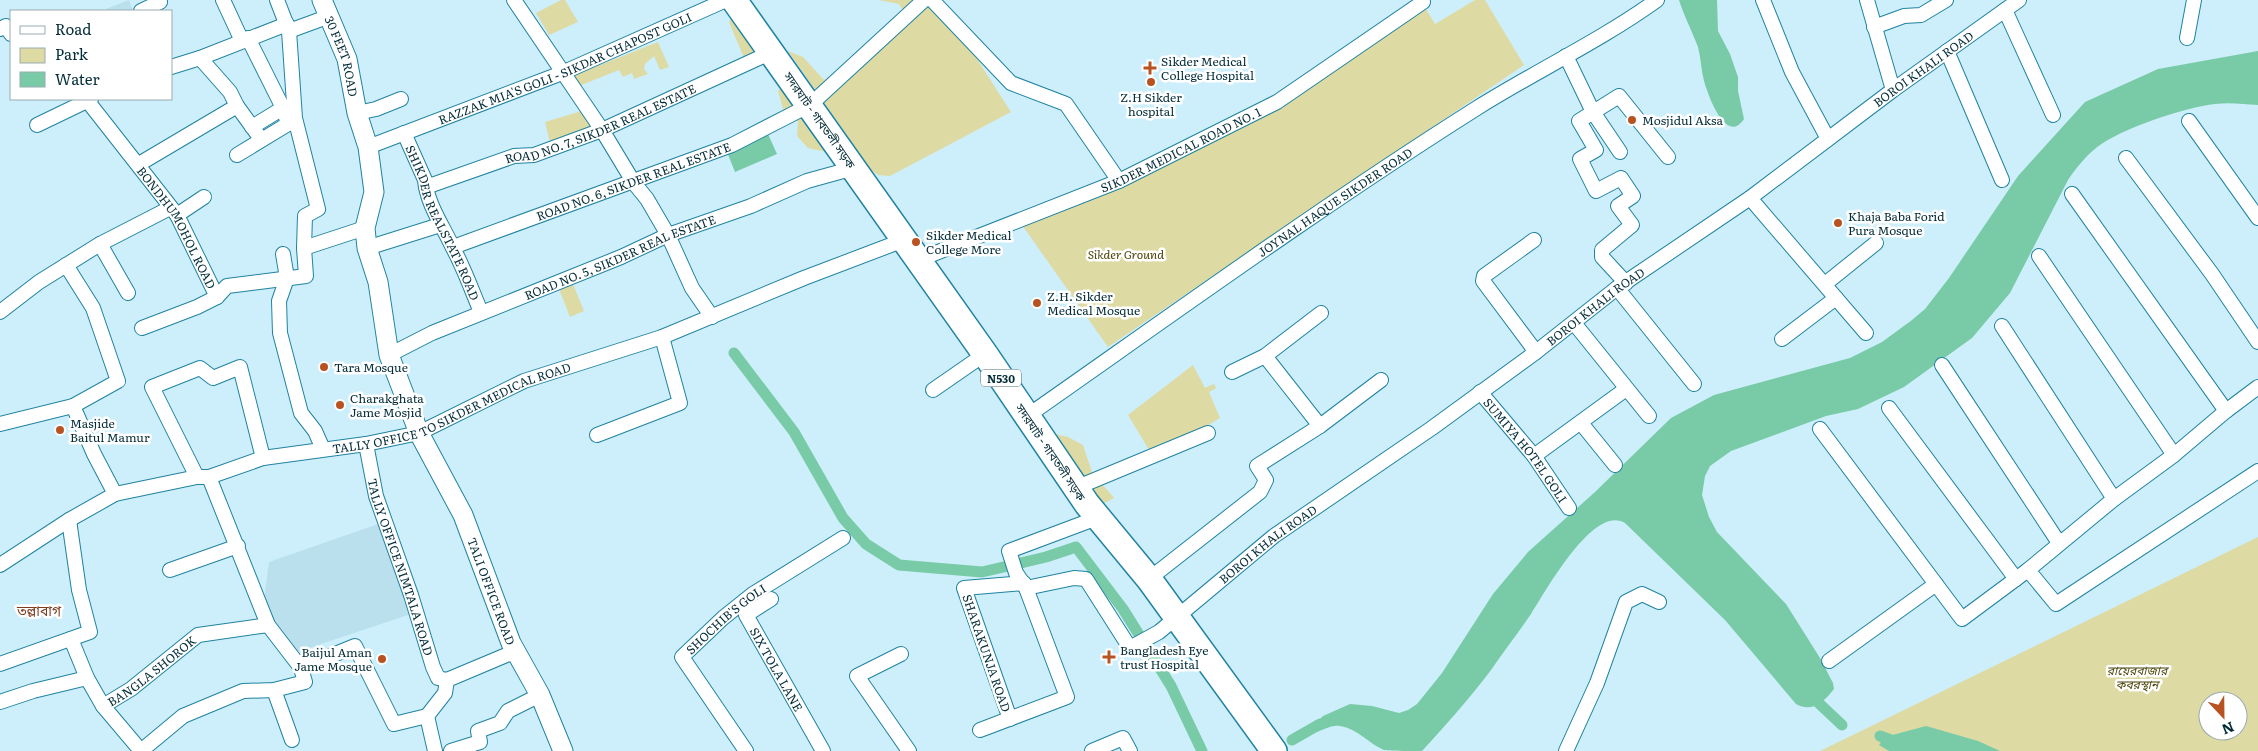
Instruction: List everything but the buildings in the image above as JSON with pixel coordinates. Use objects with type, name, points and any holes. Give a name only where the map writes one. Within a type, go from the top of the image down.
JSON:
[{"type":"highway","name":"সদরঘাট - গাবতলী সড়ক","points":[[734,0],[985,354],[1024,418],[1074,489],[1149,579],[1167,625],[1274,751]]},
{"type":"street","points":[[223,0],[292,121]]},
{"type":"street","points":[[277,0],[288,28],[292,121],[318,209],[305,216],[304,248],[365,228]]},
{"type":"street","points":[[514,0],[602,130],[634,183],[647,199],[668,235],[692,288],[712,317]]},
{"type":"street","name":"RAZZAK MIA'S GOLI - SIKDAR CHAPOST GOLI","points":[[368,147],[562,73],[726,0]]},
{"type":"street","name":"ROAD NO. 6, SIKDER REAL ESTATE","points":[[453,247],[634,183],[732,145],[810,105],[924,0]]},
{"type":"street","points":[[932,0],[1011,83],[1066,104],[1118,181]]},
{"type":"street","name":"JOYNAL HAQUE SIKDER ROAD","points":[[1024,418],[1305,221],[1478,108],[1657,0]]},
{"type":"street","points":[[1763,0],[1792,72],[1828,139]]},
{"type":"street","points":[[1867,0],[1893,90]]},
{"type":"street","points":[[1874,27],[1904,16],[1921,14],[1946,0]]},
{"type":"street","name":"BOROI KHALI ROAD","points":[[1022,581],[1086,578],[1130,648],[1167,625],[1274,536],[1432,428],[1536,352],[1621,286],[1750,198],[1893,90],[2019,0]]},
{"type":"street","points":[[2187,38],[2194,0]]},
{"type":"street","name":"SIKDER MEDICAL ROAD NO. 1","points":[[918,260],[1118,181],[1276,102],[1422,1]]},
{"type":"street","points":[[142,10],[160,2]]},
{"type":"street","points":[[172,67],[200,58],[245,39],[288,28],[324,9]]},
{"type":"street","name":"30 FEET ROAD","points":[[324,9],[346,59],[357,113],[368,147],[374,192],[365,228],[367,248]]},
{"type":"street","points":[[2005,10],[2054,115]]},
{"type":"street","points":[[0,29],[6,26],[10,32]]},
{"type":"street","points":[[1947,51],[2002,180]]},
{"type":"street","name":"ROAD NO. 7, SIKDER REAL ESTATE","points":[[426,187],[514,156],[534,155],[602,130],[772,52]]},
{"type":"street","points":[[1566,56],[1593,112],[1620,152]]},
{"type":"street","points":[[200,58],[230,92],[240,110],[261,139]]},
{"type":"street","points":[[1668,157],[1618,96],[1579,121],[1596,150],[1580,161],[1596,191],[1621,178],[1633,196],[1618,206],[1632,225],[1602,250],[1602,257],[1621,286],[1694,384]]},
{"type":"street","points":[[357,113],[376,109],[401,99]]},
{"type":"street","points":[[37,125],[86,100]]},
{"type":"street","name":"BONDHUMOHOL ROAD","points":[[89,100],[174,212],[217,297],[227,286],[306,276],[304,248]]},
{"type":"street","points":[[252,127],[283,108]]},
{"type":"street","points":[[139,164],[240,110]]},
{"type":"street","points":[[2189,120],[2258,218]]},
{"type":"street","points":[[236,155],[292,121]]},
{"type":"street","name":"SHIKDER REALSTATE ROAD","points":[[404,133],[425,180],[440,225],[453,247],[481,312]]},
{"type":"street","points":[[2126,158],[2212,274],[2258,342]]},
{"type":"street","name":"ROAD NO. 5, SIKDER REAL ESTATE","points":[[389,355],[432,332],[622,257],[668,235],[751,206],[807,181],[854,168]]},
{"type":"street","points":[[2072,194],[2226,411]]},
{"type":"street","points":[[0,312],[39,282],[100,244],[204,197]]},
{"type":"street","points":[[1750,198],[1866,333]]},
{"type":"street","points":[[367,248],[440,225]]},
{"type":"street","name":"TALLY OFFICE TO SIKDER MEDICAL ROAD","points":[[0,565],[69,520],[115,494],[203,477],[263,458],[366,444],[419,433],[524,380],[662,337],[904,240]]},
{"type":"street","points":[[1534,240],[1484,276],[1483,281],[1536,352]]},
{"type":"street","points":[[1825,284],[1876,243]]},
{"type":"street","points":[[100,244],[128,293]]},
{"type":"street","name":"TALI OFFICE ROAD","points":[[367,248],[378,282],[389,355],[419,433],[463,515],[487,583],[516,652],[540,695],[563,751]]},
{"type":"street","points":[[283,254],[287,278],[279,301],[280,333],[301,413],[315,430],[323,449]]},
{"type":"street","points":[[2039,256],[2174,455]]},
{"type":"street","points":[[0,424],[73,406],[118,381],[93,308],[66,265]]},
{"type":"street","points":[[142,328],[197,307],[217,297]]},
{"type":"street","points":[[1782,339],[1836,298]]},
{"type":"street","points":[[1232,372],[1266,356],[1320,313]]},
{"type":"street","points":[[1574,323],[1649,416]]},
{"type":"street","points":[[2002,326],[2114,498]]},
{"type":"street","points":[[597,435],[680,403],[662,337]]},
{"type":"street","points":[[933,390],[985,354]]},
{"type":"street","points":[[1266,356],[1320,426]]},
{"type":"street","points":[[1942,365],[2059,543]]},
{"type":"street","points":[[263,458],[240,367],[213,378],[200,368],[152,387],[203,477],[238,546],[268,626],[301,668],[355,646],[394,724],[427,716],[445,692],[447,680],[516,652]]},
{"type":"street","points":[[1149,579],[1260,492],[1266,480],[1257,466],[1320,426],[1381,380]]},
{"type":"street","points":[[1820,429],[1962,619],[2028,570],[2114,498],[2174,455],[2258,387]]},
{"type":"street","points":[[1534,456],[1626,389]]},
{"type":"street","name":"SUMIYA HOTEL GOLI","points":[[1480,392],[1534,456],[1570,508]]},
{"type":"street","points":[[73,406],[94,454],[115,494]]},
{"type":"street","points":[[1889,408],[2016,579]]},
{"type":"street","points":[[1581,422],[1615,465]]},
{"type":"street","points":[[1074,489],[1208,433]]},
{"type":"street","name":"TALLY OFFICE NIMTALA ROAD","points":[[366,444],[376,496],[411,595],[433,667],[438,678],[447,680]]},
{"type":"street","points":[[2028,570],[2056,604],[2258,471]]},
{"type":"street","name":"SHARAKUNJA ROAD","points":[[980,730],[1067,697],[1009,551],[1097,518]]},
{"type":"street","points":[[0,664],[90,632],[79,590],[69,520]]},
{"type":"street","name":"SHOCHIB'S GOLI","points":[[746,751],[682,657],[753,594],[843,538]]},
{"type":"street","points":[[170,570],[238,546]]},
{"type":"street","name":"SHARAKUNJA ROAD","points":[[1010,719],[964,588],[1022,581]]},
{"type":"street","points":[[1829,661],[1936,584]]},
{"type":"street","points":[[1566,751],[1597,683],[1626,602],[1642,594],[1660,602]]},
{"type":"street","name":"SIX TOLA LANE","points":[[771,599],[746,615],[823,751]]},
{"type":"street","name":"BANGLA SHOROK","points":[[103,706],[131,689],[198,635],[268,626]]},
{"type":"street","name":"BANGLA SHOROK","points":[[71,639],[87,678],[103,706],[141,751],[182,716],[244,691],[274,690],[306,682],[301,668]]},
{"type":"street","points":[[901,654],[857,676],[909,751]]},
{"type":"street","points":[[0,702],[34,691],[87,678]]},
{"type":"street","points":[[274,690],[292,740]]},
{"type":"street","points":[[451,751],[480,742],[478,731],[500,723],[508,711],[540,695]]},
{"type":"street","points":[[427,716],[435,751]]},
{"type":"street","points":[[1092,751],[1123,738],[1130,751]]},
{"type":"shaded area","points":[[129,0],[133,10],[106,10]]},
{"type":"shaded area","points":[[384,522],[414,613],[294,653],[281,640],[264,600],[269,562]]},
{"type":"green space","points":[[561,0],[565,0],[578,22],[549,35],[536,13]]},
{"type":"green space","points":[[879,0],[942,0],[943,6],[1011,112],[890,176],[878,175],[871,170],[788,51],[803,57],[823,79],[835,82],[909,21],[899,4]]},
{"type":"green space","name":"Sikder Ground","points":[[1475,0],[1485,0],[1524,65],[1108,347],[1022,225],[1333,68],[1426,9],[1435,24]]},
{"type":"green space","points":[[732,16],[762,46],[747,65],[729,22]]},
{"type":"green space","points":[[658,42],[669,67],[660,70],[654,56],[645,64],[644,69],[648,74],[634,79],[632,73],[623,77],[619,70],[579,86],[575,75]]},
{"type":"green space","points":[[781,88],[827,152],[808,148],[797,136],[798,121],[784,112],[778,91]]},
{"type":"green space","points":[[585,110],[597,130],[551,147],[545,122]]},
{"type":"green space","points":[[573,284],[584,311],[570,317],[559,289]]},
{"type":"green space","points":[[1193,365],[1205,388],[1214,384],[1216,388],[1209,392],[1220,418],[1154,458],[1128,415]]},
{"type":"green space","points":[[1037,430],[1068,437],[1083,445],[1092,472],[1114,498],[1095,508]]},
{"type":"green space","name":"রায়েরবাজার কবরস্থান","points":[[2258,537],[2258,751],[1820,751]]},
{"type":"water","points":[[1679,0],[1717,0],[1718,31],[1730,54],[1738,77],[1738,91],[1744,119],[1737,126],[1724,123],[1709,97],[1698,47]]},
{"type":"water","points":[[2258,51],[2258,105],[2220,103],[2187,109],[2153,120],[2120,134],[2088,155],[2068,180],[2010,293],[1972,338],[1904,387],[1858,409],[1826,416],[1731,451],[1710,466],[1705,476],[1702,495],[1709,517],[1717,532],[1786,604],[1820,658],[1833,683],[1834,689],[1822,702],[1812,707],[1796,704],[1725,620],[1625,523],[1612,521],[1599,526],[1571,554],[1491,670],[1422,751],[1384,750],[1358,733],[1340,726],[1311,733],[1307,732],[1323,716],[1350,704],[1372,706],[1399,713],[1417,704],[1442,673],[1493,594],[1528,552],[1595,492],[1671,418],[1714,395],[1850,358],[1882,342],[1912,320],[1925,309],[1949,278],[2018,176],[2085,102],[2158,69]]},
{"type":"water","points":[[768,134],[777,154],[735,172],[727,152]]},
{"type":"water","points":[[1926,726],[1978,741],[2000,751],[1889,751],[1879,745],[1885,737]]},
{"type":"waterway","points":[[734,353],[794,432],[843,518],[866,544],[899,565],[982,572],[1046,557],[1076,547],[1123,609],[1171,686],[1202,751]]},
{"type":"waterway","points":[[1808,693],[1842,725]]},
{"type":"waterway","points":[[1292,740],[1320,724]]},
{"type":"waterway","points":[[1880,736],[1899,743]]},
{"type":"place","name":"Sikder Medical College Hospital","points":[[1150,68]]},
{"type":"place","name":"Z.H Sikder hospital","points":[[1151,82]]},
{"type":"place","name":"Mosjidul Aksa","points":[[1632,120]]},
{"type":"place","name":"Khaja Baba Forid Pura Mosque","points":[[1838,223]]},
{"type":"place","name":"Sikder Medical College More","points":[[916,242]]},
{"type":"place","name":"Z.H. Sikder Medical Mosque","points":[[1037,303]]},
{"type":"place","name":"Tara Mosque","points":[[324,367]]},
{"type":"place","name":"Charakghata Jame Mosjid","points":[[340,405]]},
{"type":"place","name":"Masjide Baitul Mamur","points":[[60,430]]},
{"type":"place","name":"Bangladesh Eye trust Hospital","points":[[1109,657]]},
{"type":"place","name":"Baijul Aman Jame Mosque","points":[[382,659]]},
{"type":"district","name":"তল্লাবাগ","points":[[39,610]]}]
